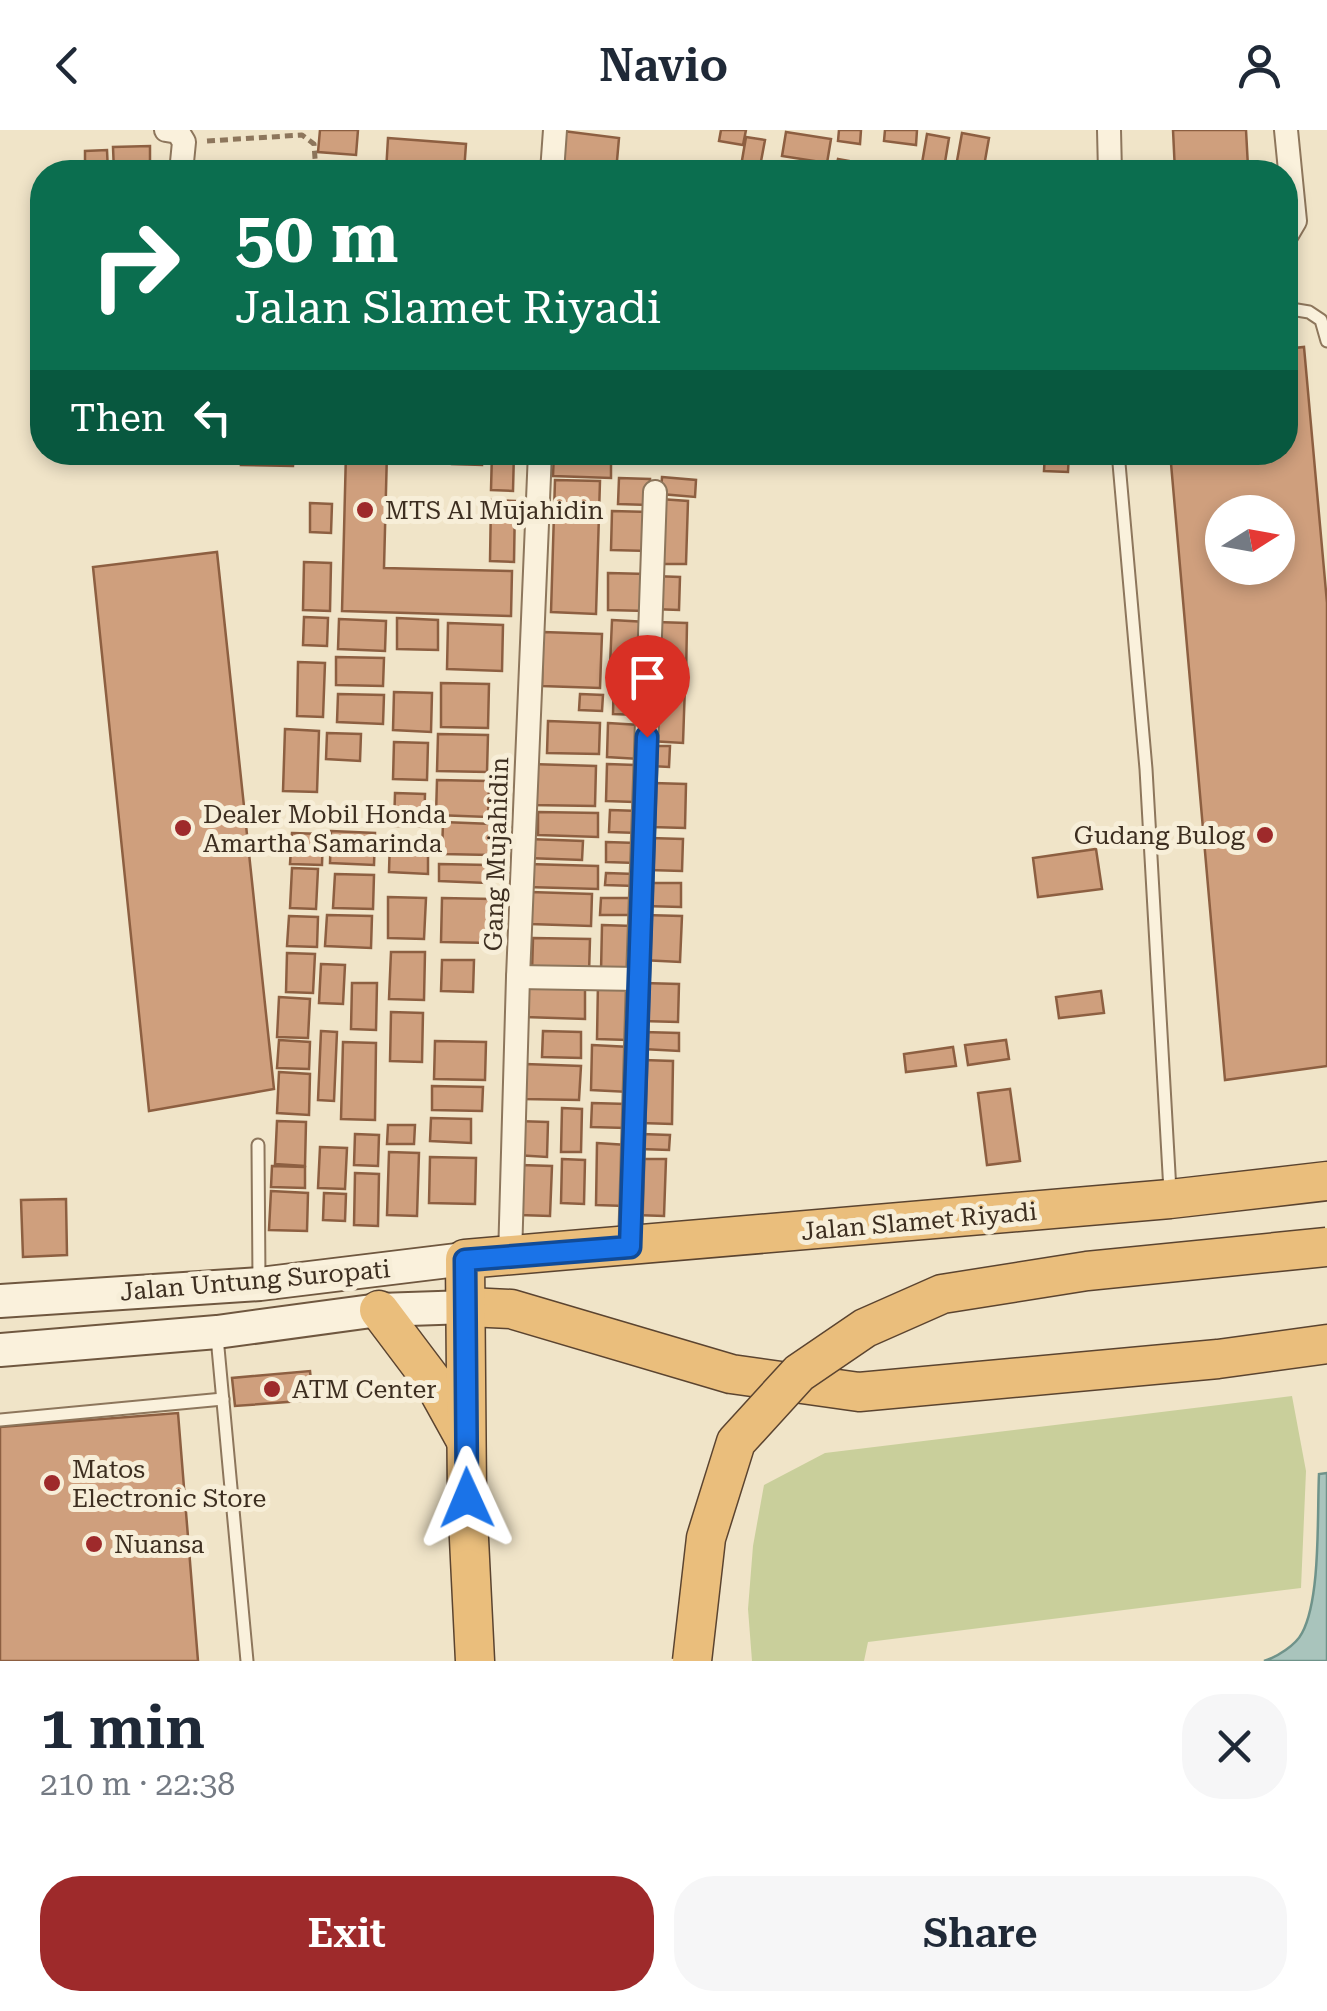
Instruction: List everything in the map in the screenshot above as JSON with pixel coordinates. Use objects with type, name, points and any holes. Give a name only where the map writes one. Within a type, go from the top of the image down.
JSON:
[{"type":"highway","name":"Jalan Slamet Riyadi","points":[[510,1258],[1327,1182]]},
{"type":"highway","points":[[692,1661],[706,1538],[736,1442],[800,1372],[865,1328],[942,1294],[1087,1270],[1327,1247]]},
{"type":"highway","name":"Jalan Untung Suropati","points":[[465,1260],[510,1258]]},
{"type":"highway","points":[[465,1260],[466,1441],[475,1661]]},
{"type":"highway","points":[[468,1306],[511,1309],[731,1374],[859,1392],[1218,1359],[1327,1344]]},
{"type":"highway","points":[[378,1310],[434,1383],[466,1441]]},
{"type":"main road","name":"Jalan Untung Suropati","points":[[0,1302],[260,1284],[465,1260]]},
{"type":"main road","points":[[378,1310],[468,1306]]},
{"type":"main road","name":"Jalan Untung Suropati","points":[[0,1350],[216,1332],[378,1310]]},
{"type":"street","points":[[553,160],[555,130]]},
{"type":"street","points":[[1109,130],[1110,160]]},
{"type":"street","points":[[1286,130],[1289,160]]},
{"type":"street","name":"Gang Mujahidin","points":[[510,1258],[539,465]]},
{"type":"street","points":[[630,1247],[655,492]]},
{"type":"street","points":[[518,977],[638,979]]},
{"type":"lane","points":[[1298,310],[1322,320],[1327,341]]},
{"type":"lane","points":[[1119,465],[1146,769],[1170,1199]]},
{"type":"lane","points":[[258,1145],[260,1284]]},
{"type":"lane","points":[[216,1332],[246,1661]]},
{"type":"lane","points":[[0,1420],[223,1399]]},
{"type":"path","points":[[175,136],[302,135],[314,144],[315,160]]},
{"type":"green space","points":[[1292,1396],[1306,1471],[1301,1588],[868,1642],[864,1661],[752,1661],[748,1609],[753,1546],[764,1485],[825,1453]]},
{"type":"water","points":[[1327,1473],[1327,1661],[1264,1661],[1295,1642],[1308,1618],[1315,1578],[1319,1474]]},
{"type":"building","points":[[320,130],[358,130],[356,155],[318,152]]},
{"type":"building","points":[[721,130],[746,130],[743,145],[719,141]]},
{"type":"building","points":[[839,130],[861,130],[860,144],[838,141]]},
{"type":"building","points":[[885,130],[917,130],[916,145],[884,141]]},
{"type":"building","points":[[1173,130],[1246,130],[1248,160],[1174,160]]},
{"type":"building","points":[[563,131],[619,138],[617,160],[560,160]]},
{"type":"building","points":[[786,132],[831,139],[828,160],[782,156]]},
{"type":"building","points":[[962,133],[989,138],[985,160],[957,160]]},
{"type":"building","points":[[927,134],[949,138],[945,160],[923,160]]},
{"type":"building","points":[[746,137],[765,140],[761,160],[742,160]]},
{"type":"building","points":[[388,138],[466,144],[465,160],[387,160]]},
{"type":"building","points":[[150,146],[150,160],[114,160],[113,147]]},
{"type":"building","points":[[107,150],[107,160],[85,160],[85,151]]},
{"type":"building","name":"Gudang Bulog","points":[[1304,347],[1327,603],[1327,1066],[1225,1080],[1171,465],[1298,465],[1298,348]]},
{"type":"building","name":"MTS Al Mujahidin","points":[[346,465],[387,465],[384,568],[512,571],[511,616],[342,611]]},
{"type":"building","points":[[492,465],[514,465],[513,491],[491,490]]},
{"type":"building","points":[[553,465],[611,465],[611,478],[553,476]]},
{"type":"building","points":[[1044,465],[1068,465],[1068,472],[1044,471]]},
{"type":"building","points":[[662,477],[696,480],[695,497],[661,494]]},
{"type":"building","points":[[619,478],[650,479],[649,505],[618,504]]},
{"type":"building","points":[[555,480],[600,481],[596,614],[551,612]]},
{"type":"building","points":[[660,499],[688,501],[686,564],[659,564]]},
{"type":"building","points":[[491,500],[515,501],[514,562],[490,561]]},
{"type":"building","points":[[310,503],[332,504],[331,533],[310,532]]},
{"type":"building","points":[[612,511],[650,512],[649,551],[611,550]]},
{"type":"building","name":"Dealer Mobil Honda Amartha Samarinda","points":[[217,552],[274,1089],[149,1111],[93,567]]},
{"type":"building","points":[[304,562],[331,563],[330,611],[303,610]]},
{"type":"building","points":[[608,573],[647,574],[646,611],[608,610]]},
{"type":"building","points":[[653,576],[680,577],[679,610],[652,609]]},
{"type":"building","points":[[304,617],[328,618],[327,646],[303,645]]},
{"type":"building","points":[[397,618],[438,620],[438,650],[397,649]]},
{"type":"building","points":[[339,619],[386,621],[385,651],[338,649]]},
{"type":"building","points":[[612,620],[647,622],[645,667],[610,666]]},
{"type":"building","points":[[656,622],[687,623],[686,678],[655,677]]},
{"type":"building","points":[[448,623],[503,625],[502,671],[447,669]]},
{"type":"building","points":[[543,632],[602,634],[600,688],[542,686]]},
{"type":"building","points":[[336,657],[384,658],[383,686],[336,685]]},
{"type":"building","points":[[298,662],[325,663],[323,717],[297,716]]},
{"type":"building","points":[[614,672],[642,672],[640,715],[613,714]]},
{"type":"building","points":[[441,683],[489,684],[488,728],[441,727]]},
{"type":"building","points":[[651,683],[685,685],[683,743],[650,741]]},
{"type":"building","points":[[394,692],[432,693],[431,732],[393,730]]},
{"type":"building","points":[[338,694],[384,695],[383,724],[337,722]]},
{"type":"building","points":[[580,694],[603,695],[602,711],[579,710]]},
{"type":"building","points":[[548,721],[600,723],[599,754],[547,753]]},
{"type":"building","points":[[608,723],[640,725],[639,759],[607,757]]},
{"type":"building","points":[[285,729],[319,731],[317,792],[283,791]]},
{"type":"building","points":[[327,733],[361,734],[360,761],[326,759]]},
{"type":"building","points":[[438,734],[488,735],[487,772],[437,771]]},
{"type":"building","points":[[394,742],[428,743],[427,780],[393,779]]},
{"type":"building","points":[[652,746],[670,746],[669,767],[651,766]]},
{"type":"building","points":[[531,764],[596,766],[595,806],[530,805]]},
{"type":"building","points":[[607,764],[635,765],[634,802],[606,801]]},
{"type":"building","points":[[437,780],[489,781],[488,817],[436,815]]},
{"type":"building","points":[[653,783],[686,784],[685,828],[652,827]]},
{"type":"building","points":[[395,793],[425,794],[424,826],[394,826]]},
{"type":"building","points":[[610,810],[639,811],[638,833],[609,832]]},
{"type":"building","points":[[538,812],[598,813],[598,837],[538,835]]},
{"type":"building","points":[[443,822],[492,824],[491,855],[442,854]]},
{"type":"building","points":[[331,831],[375,833],[374,865],[330,863]]},
{"type":"building","points":[[292,833],[323,834],[322,865],[290,864]]},
{"type":"building","points":[[390,838],[428,839],[428,874],[389,872]]},
{"type":"building","points":[[650,838],[683,839],[682,871],[649,870]]},
{"type":"building","points":[[528,839],[583,841],[582,860],[527,858]]},
{"type":"building","points":[[606,842],[637,843],[636,863],[606,862]]},
{"type":"building","points":[[1096,849],[1102,889],[1038,897],[1033,858]]},
{"type":"building","points":[[439,864],[488,865],[487,883],[439,881]]},
{"type":"building","points":[[528,864],[598,866],[598,889],[527,887]]},
{"type":"building","points":[[292,868],[318,869],[316,909],[290,908]]},
{"type":"building","points":[[606,873],[635,874],[635,886],[605,885]]},
{"type":"building","points":[[335,874],[374,875],[373,909],[333,908]]},
{"type":"building","points":[[644,883],[681,883],[681,907],[644,906]]},
{"type":"building","points":[[530,892],[592,894],[591,926],[530,924]]},
{"type":"building","points":[[388,897],[426,898],[424,939],[388,938]]},
{"type":"building","points":[[442,898],[492,899],[491,943],[441,942]]},
{"type":"building","points":[[601,898],[632,898],[632,915],[600,915]]},
{"type":"building","points":[[327,915],[372,916],[371,948],[325,946]]},
{"type":"building","points":[[644,915],[682,916],[680,962],[642,960]]},
{"type":"building","points":[[289,916],[318,917],[317,947],[287,946]]},
{"type":"building","points":[[602,925],[633,926],[632,973],[601,972]]},
{"type":"building","points":[[533,938],[590,939],[589,974],[532,972]]},
{"type":"building","points":[[391,952],[425,952],[424,1000],[389,999]]},
{"type":"building","points":[[287,953],[315,954],[313,993],[286,992]]},
{"type":"building","points":[[442,960],[474,960],[473,992],[441,991]]},
{"type":"building","points":[[321,964],[345,965],[343,1004],[319,1003]]},
{"type":"building","points":[[598,982],[630,983],[628,1040],[597,1039]]},
{"type":"building","points":[[352,983],[377,983],[376,1030],[351,1029]]},
{"type":"building","points":[[643,983],[679,984],[678,1022],[642,1021]]},
{"type":"building","points":[[526,984],[585,986],[585,1019],[525,1017]]},
{"type":"building","points":[[1101,991],[1104,1013],[1059,1018],[1056,997]]},
{"type":"building","points":[[279,997],[310,999],[308,1038],[277,1037]]},
{"type":"building","points":[[391,1012],[423,1013],[422,1062],[390,1061]]},
{"type":"building","points":[[321,1031],[337,1032],[334,1101],[318,1100]]},
{"type":"building","points":[[543,1031],[581,1032],[581,1058],[542,1057]]},
{"type":"building","points":[[643,1032],[679,1033],[679,1051],[643,1049]]},
{"type":"building","points":[[279,1040],[310,1042],[309,1069],[277,1068]]},
{"type":"building","points":[[1006,1040],[1009,1059],[968,1065],[965,1045]]},
{"type":"building","points":[[435,1041],[486,1042],[485,1080],[434,1079]]},
{"type":"building","points":[[343,1042],[376,1043],[375,1120],[341,1119]]},
{"type":"building","points":[[592,1045],[630,1047],[629,1092],[591,1090]]},
{"type":"building","points":[[953,1047],[956,1066],[906,1072],[904,1054]]},
{"type":"building","points":[[643,1060],[673,1061],[672,1124],[641,1123]]},
{"type":"building","points":[[525,1064],[581,1066],[579,1100],[524,1099]]},
{"type":"building","points":[[279,1072],[310,1074],[309,1115],[277,1113]]},
{"type":"building","points":[[432,1086],[483,1087],[482,1111],[432,1110]]},
{"type":"building","points":[[1010,1089],[1020,1161],[987,1165],[978,1093]]},
{"type":"building","points":[[592,1103],[627,1104],[626,1128],[591,1127]]},
{"type":"building","points":[[562,1108],[582,1109],[581,1152],[561,1152]]},
{"type":"building","points":[[431,1118],[471,1119],[471,1143],[430,1141]]},
{"type":"building","points":[[277,1121],[306,1122],[305,1166],[275,1164]]},
{"type":"building","points":[[516,1121],[548,1122],[547,1157],[515,1155]]},
{"type":"building","points":[[388,1125],[415,1125],[414,1144],[387,1144]]},
{"type":"building","points":[[355,1134],[379,1135],[378,1166],[354,1165]]},
{"type":"building","points":[[641,1134],[670,1135],[669,1150],[640,1149]]},
{"type":"building","points":[[597,1143],[627,1145],[625,1206],[596,1205]]},
{"type":"building","points":[[320,1147],[347,1148],[345,1189],[318,1188]]},
{"type":"building","points":[[389,1152],[419,1153],[417,1216],[387,1215]]},
{"type":"building","points":[[430,1157],[476,1158],[475,1204],[429,1203]]},
{"type":"building","points":[[562,1159],[585,1160],[584,1204],[561,1203]]},
{"type":"building","points":[[636,1159],[666,1159],[664,1216],[635,1215]]},
{"type":"building","points":[[520,1165],[552,1166],[550,1216],[519,1215]]},
{"type":"building","points":[[272,1166],[305,1167],[305,1188],[271,1187]]},
{"type":"building","points":[[355,1173],[379,1174],[378,1226],[354,1225]]},
{"type":"building","points":[[271,1191],[308,1193],[307,1231],[269,1230]]},
{"type":"building","points":[[324,1193],[346,1194],[345,1221],[323,1220]]},
{"type":"building","points":[[66,1199],[67,1255],[23,1257],[21,1200]]},
{"type":"building","name":"ATM Center","points":[[310,1371],[313,1400],[235,1406],[232,1378]]},
{"type":"building","name":"Nuansa","points":[[178,1413],[198,1661],[0,1661],[0,1427]]},
{"type":"place","name":"MTS Al Mujahidin","points":[[365,510]]},
{"type":"place","name":"Dealer Mobil Honda Amartha Samarinda","points":[[183,828]]},
{"type":"place","name":"Gudang Bulog","points":[[1265,835]]},
{"type":"place","name":"ATM Center","points":[[272,1389]]},
{"type":"place","name":"Matos Electronic Store","points":[[52,1483]]},
{"type":"place","name":"Nuansa","points":[[94,1544]]},
{"type":"route","points":[[467,1498],[465,1260],[630,1247],[647,737]]}]
